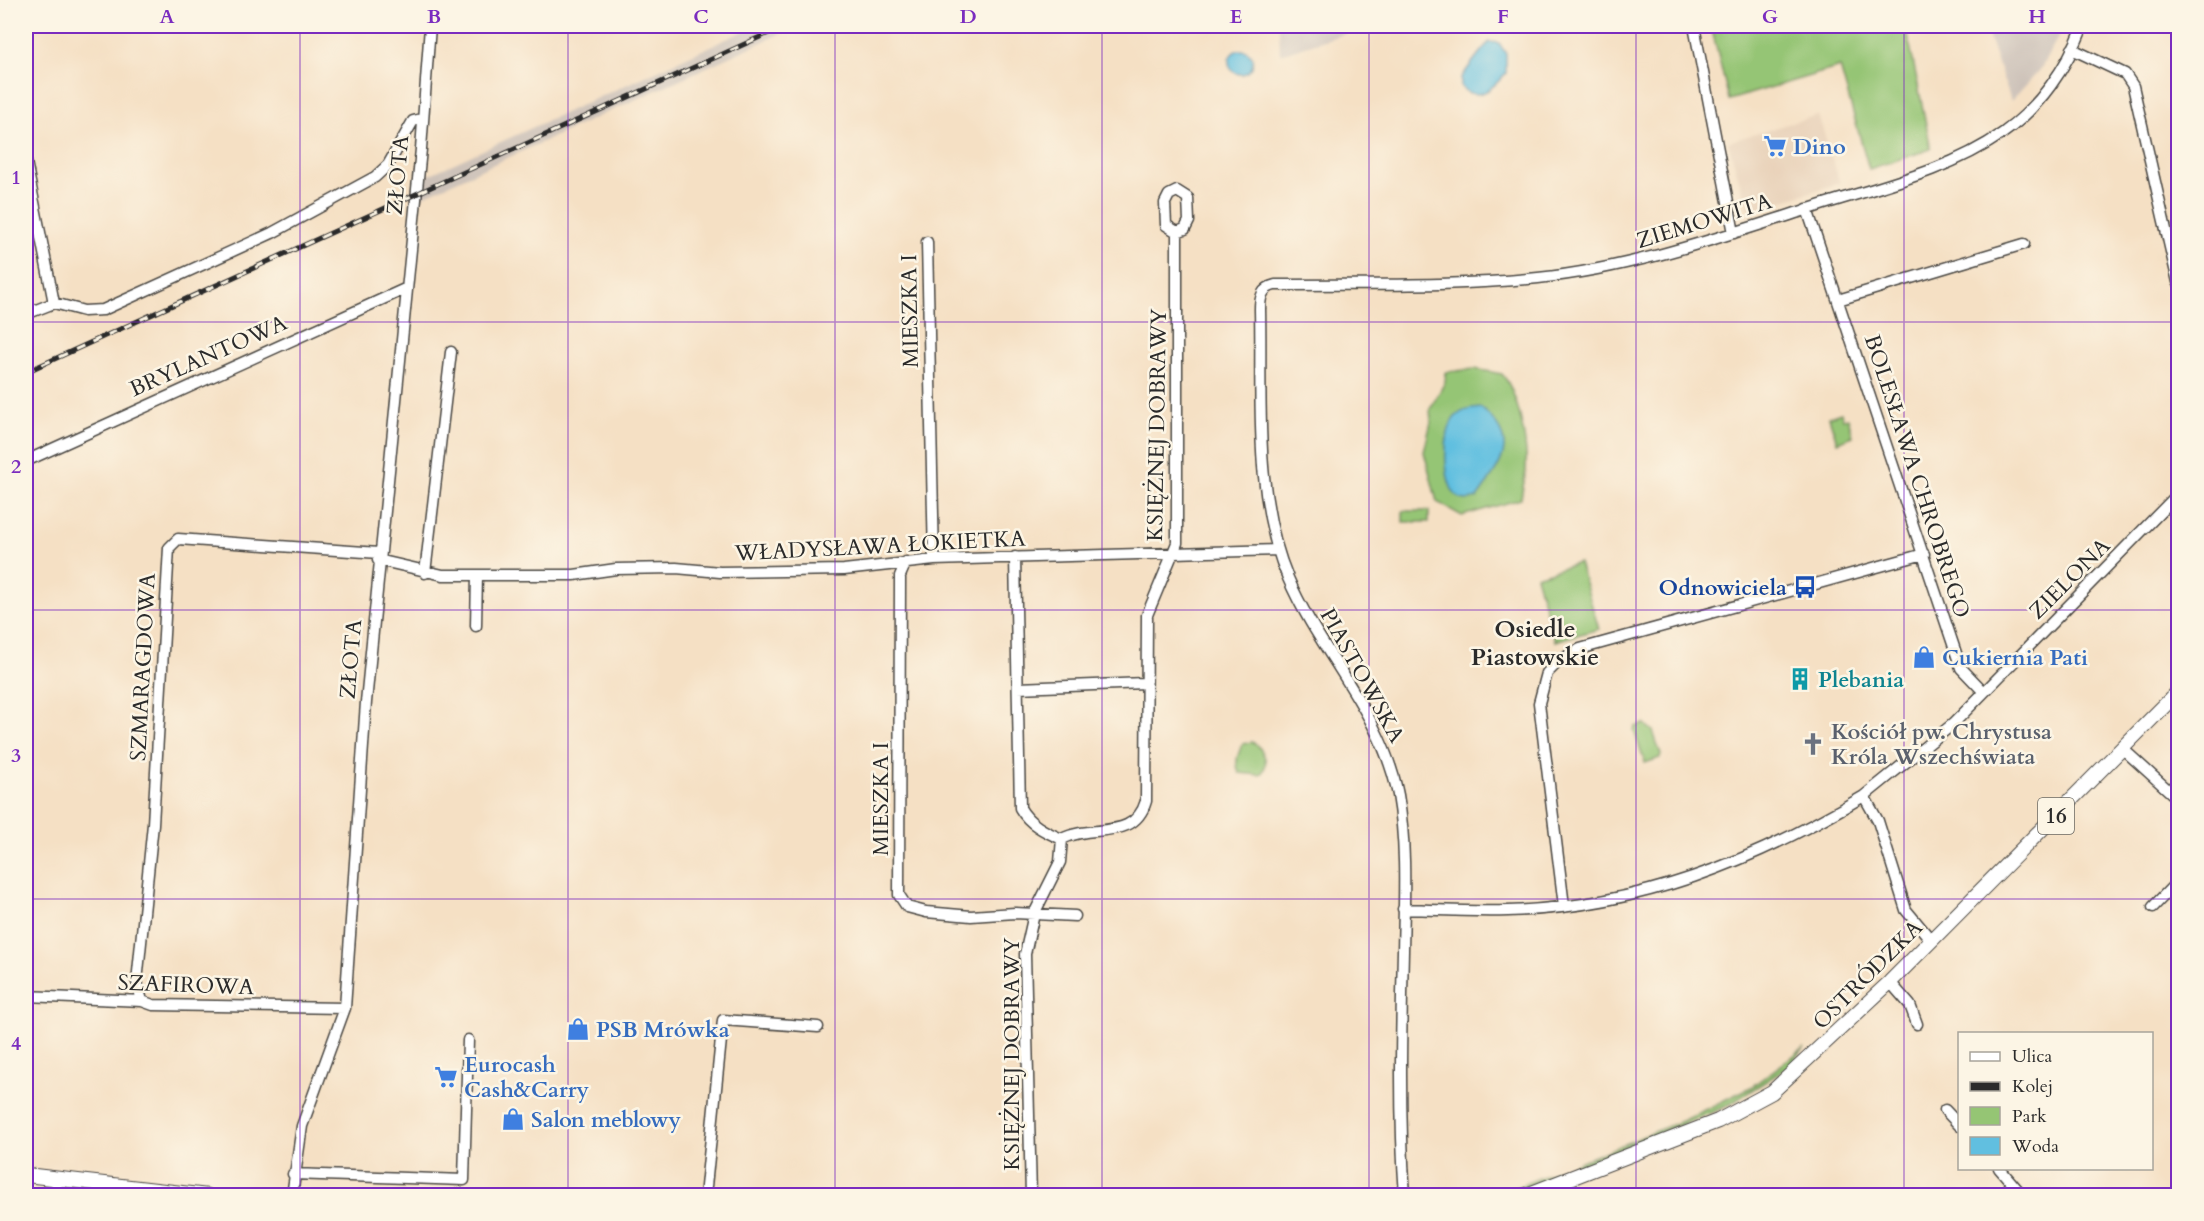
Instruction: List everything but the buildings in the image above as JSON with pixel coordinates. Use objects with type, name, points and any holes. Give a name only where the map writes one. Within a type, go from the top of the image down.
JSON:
[{"type":"main road","name":"OSTRÓDZKA","points":[[1524,1196],[1718,1120],[1761,1100],[1795,1074],[2178,692]]},
{"type":"main road","points":[[26,1175],[208,1196]]},
{"type":"street","name":"ZŁOTA","points":[[292,1196],[293,1174],[302,1126],[345,1008],[379,556],[407,288],[430,26]]},
{"type":"street","points":[[1694,26],[1734,232]]},
{"type":"street","name":"ZIEMOWITA","points":[[1266,288],[1538,278],[1648,259],[1933,169],[1985,145],[2006,131],[2038,101],[2072,49],[2083,26]]},
{"type":"street","points":[[2072,49],[2125,74],[2133,86],[2178,282]]},
{"type":"street","points":[[26,314],[54,303],[84,311],[103,310],[272,233],[383,172],[413,122],[422,119]]},
{"type":"street","points":[[26,162],[54,303]]},
{"type":"street","name":"BOLESŁAWA CHROBREGO","points":[[1807,209],[1963,672],[1984,692]]},
{"type":"street","name":"KSIĘŻNEJ DOBRAWY","points":[[1031,1196],[1025,954],[1034,914],[1060,862],[1062,839],[1086,830],[1128,827],[1143,811],[1146,801],[1147,615],[1174,553],[1178,532],[1177,232]]},
{"type":"street","name":"MIESZKA I","points":[[927,242],[934,560]]},
{"type":"street","points":[[1838,300],[2024,244]]},
{"type":"street","name":"BRYLANTOWA","points":[[26,461],[407,288]]},
{"type":"street","name":"PIASTOWSKA","points":[[1266,288],[1260,302],[1262,432],[1265,485],[1278,550],[1301,606],[1361,703],[1380,739],[1391,767],[1398,795],[1403,847],[1400,1130],[1405,1196]]},
{"type":"street","points":[[425,573],[451,352]]},
{"type":"street","name":"ZIELONA","points":[[1403,909],[1510,911],[1564,906],[1638,893],[1705,874],[1774,846],[1801,832],[1864,796],[1924,750],[2178,494]]},
{"type":"street","name":"SZMARAGDOWA","points":[[142,1001],[137,982],[153,824],[169,548],[178,539],[379,556]]},
{"type":"street","name":"WŁADYSŁAWA ŁOKIETKA","points":[[379,556],[425,573],[574,575],[616,568],[676,568],[720,572],[844,570],[906,561],[1278,550]]},
{"type":"street","points":[[1564,906],[1539,714],[1544,681],[1558,661],[1580,649],[1623,636],[1924,554]]},
{"type":"street","points":[[1016,557],[1020,808],[1024,816],[1040,829],[1062,839]]},
{"type":"street","name":"MIESZKA I","points":[[906,561],[900,576],[899,895],[907,907],[926,912],[971,916],[1034,914]]},
{"type":"street","points":[[476,626],[477,575]]},
{"type":"street","points":[[1018,688],[1145,683]]},
{"type":"street","points":[[2123,749],[2178,799]]},
{"type":"street","points":[[1864,796],[1878,821],[1906,910],[1931,940]]},
{"type":"street","points":[[2153,907],[2178,881]]},
{"type":"street","name":"KSIĘŻNEJ DOBRAWY","points":[[1034,914],[1075,916]]},
{"type":"street","points":[[1890,981],[1910,1005],[1917,1024]]},
{"type":"street","name":"SZAFIROWA","points":[[26,996],[142,1001],[153,1005],[345,1008]]},
{"type":"street","points":[[705,1196],[723,1020],[818,1027]]},
{"type":"street","points":[[293,1174],[464,1180],[468,1040]]},
{"type":"street","points":[[1945,1110],[1958,1125]]},
{"type":"street","points":[[2001,1170],[2023,1196]]},
{"type":"street","points":[[56,1196],[57,1179]]},
{"type":"shaded area","points":[[755,26],[797,26],[419,198],[422,178]]},
{"type":"shaded area","points":[[1279,26],[1369,26],[1280,54]]},
{"type":"shaded area","points":[[1985,26],[2064,26],[2040,70],[2011,101]]},
{"type":"shaded area","points":[[1818,115],[1840,183],[1748,211],[1728,142]]},
{"type":"green space","points":[[1711,26],[1906,26],[1931,149],[1869,169],[1840,67],[1729,100]]},
{"type":"green space","points":[[1475,369],[1502,374],[1508,382],[1521,419],[1526,470],[1521,499],[1462,516],[1437,502],[1424,452],[1431,422],[1430,409],[1445,382],[1446,372]]},
{"type":"green space","points":[[1841,413],[1843,419],[1848,418],[1853,436],[1837,442],[1829,417]]},
{"type":"green space","points":[[1403,511],[1429,511],[1429,522],[1403,522]]},
{"type":"green space","points":[[1579,563],[1599,629],[1555,641],[1536,576]]},
{"type":"green space","points":[[1644,724],[1653,731],[1661,755],[1660,758],[1645,763],[1634,730],[1635,727]]},
{"type":"green space","points":[[1252,742],[1265,757],[1265,766],[1260,775],[1239,773],[1237,765],[1237,758],[1243,744]]},
{"type":"green space","points":[[1804,1048],[1790,1066],[1727,1106],[1521,1190],[1495,1196],[1684,1120],[1751,1087]]},
{"type":"water","points":[[1490,42],[1499,43],[1506,54],[1506,73],[1485,92],[1474,94],[1467,92],[1461,87],[1461,78]]},
{"type":"water","points":[[1241,50],[1250,53],[1253,62],[1250,71],[1241,74],[1232,71],[1229,62],[1232,53]]},
{"type":"water","points":[[1481,408],[1501,431],[1504,442],[1503,452],[1494,474],[1477,498],[1464,500],[1453,492],[1449,483],[1446,459],[1448,434],[1458,414]]},
{"type":"railway","points":[[26,372],[784,26]]},
{"type":"place","name":"Dino","points":[[1775,146]]},
{"type":"place","name":"Odnowiciela","points":[[1805,587]]},
{"type":"place","name":"Cukiernia Pati","points":[[1924,657]]},
{"type":"place","name":"Plebania","points":[[1800,679]]},
{"type":"place","name":"Kościół pw. Chrystusa Króla Wszechświata","points":[[1813,744]]},
{"type":"place","name":"PSB Mrówka","points":[[578,1029]]},
{"type":"place","name":"Eurocash Cash&Carry","points":[[446,1077]]},
{"type":"place","name":"Salon meblowy","points":[[513,1119]]},
{"type":"district","name":"Osiedle Piastowskie","points":[[1535,643]]}]
